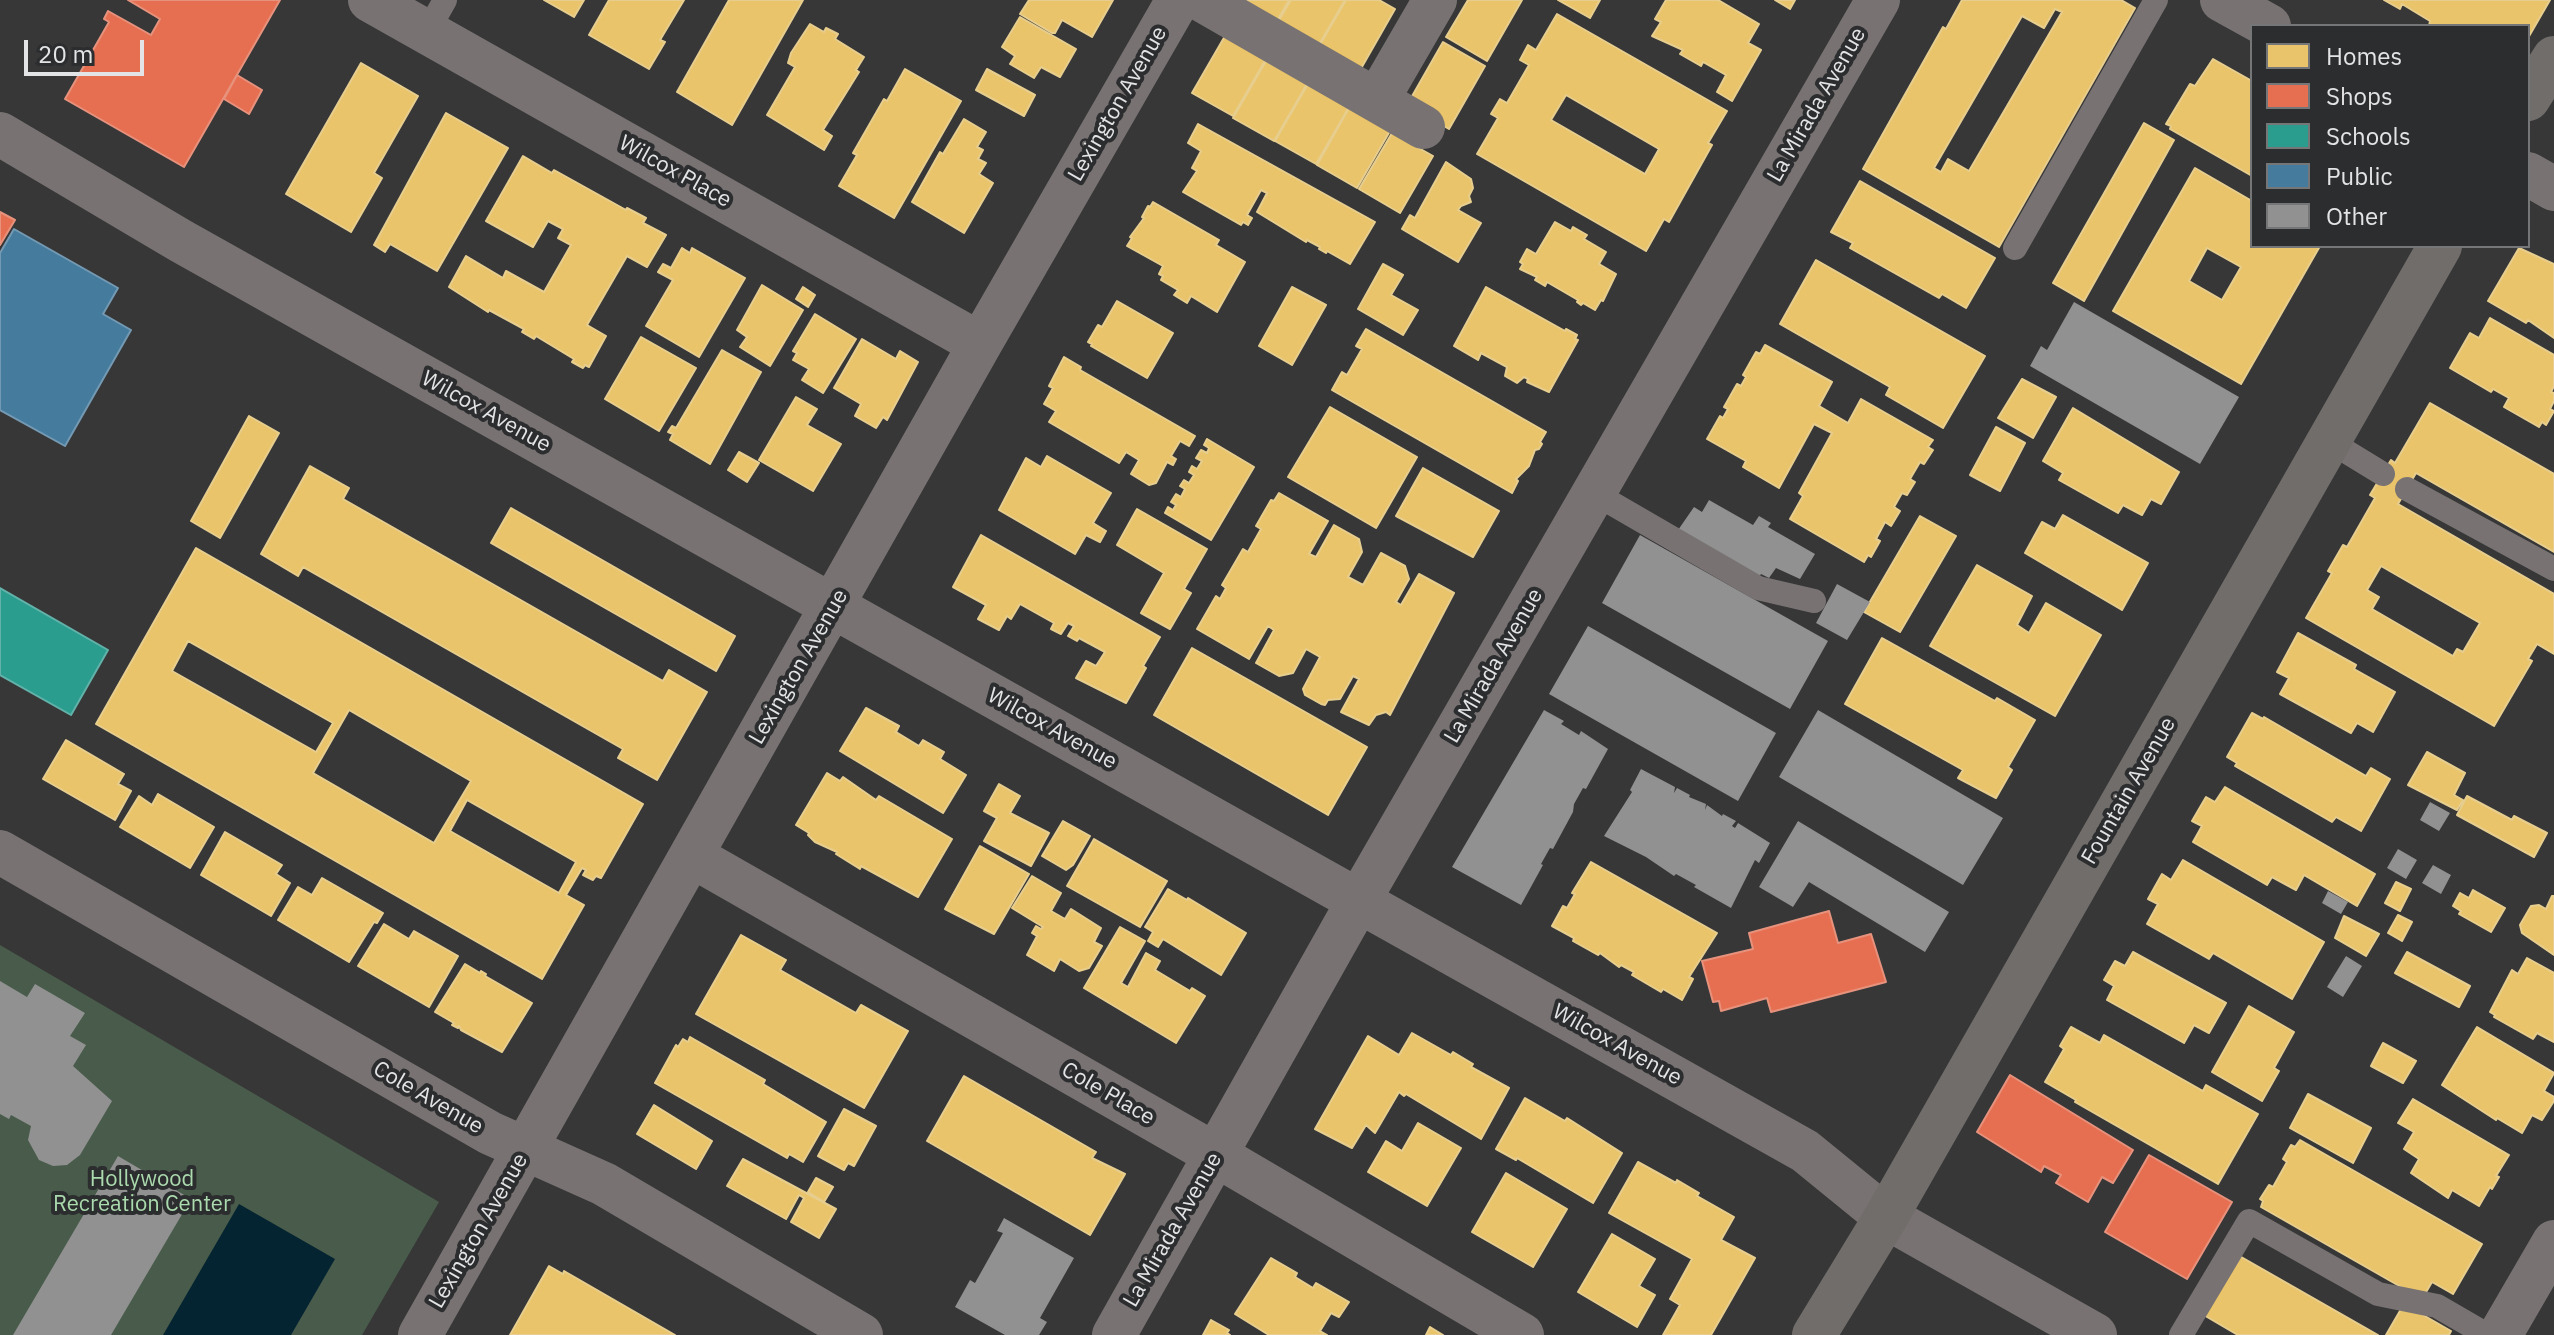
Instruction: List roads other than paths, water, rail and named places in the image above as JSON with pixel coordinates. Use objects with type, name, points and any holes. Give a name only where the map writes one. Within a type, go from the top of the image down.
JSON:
[{"type":"street","name":"Wilcox Place","points":[[370,0],[436,16],[980,344]]},
{"type":"street","name":"Lexington Avenue","points":[[420,1335],[1178,0]]},
{"type":"street","points":[[1202,0],[1423,127]]},
{"type":"street","points":[[1377,100],[1435,0]]},
{"type":"street","name":"La Mirada Avenue","points":[[1114,1335],[1359,900],[1878,0]]},
{"type":"street","points":[[2222,0],[2265,24]]},
{"type":"street","points":[[2530,96],[2554,58]]},
{"type":"street","name":"Wilcox Avenue","points":[[0,134],[181,241],[1805,1151],[1886,1217],[2095,1335]]},
{"type":"street","points":[[2530,175],[2554,189]]},
{"type":"street","name":"Fountain Avenue","points":[[1814,1335],[1886,1217],[2439,248]]},
{"type":"street","name":"Cole Place","points":[[692,856],[1216,1155],[1522,1335]]},
{"type":"street","name":"Cole Avenue","points":[[5,865],[490,1133],[604,1184],[861,1335]]},
{"type":"street","points":[[2500,1335],[2554,1242]]},
{"type":"lane","points":[[2015,248],[2156,0]]},
{"type":"lane","points":[[2329,441],[2383,474]]},
{"type":"lane","points":[[2407,489],[2554,569]]},
{"type":"lane","points":[[1594,493],[1758,588],[1814,601]]},
{"type":"lane","points":[[2181,1335],[2243,1226],[2249,1221],[2378,1294],[2437,1306],[2487,1335]]},
{"type":"water","points":[[239,1204],[335,1259],[291,1335],[163,1335]]},
{"type":"park label","name":"Hollywood Recreation Center","points":[[142,1192]]}]
